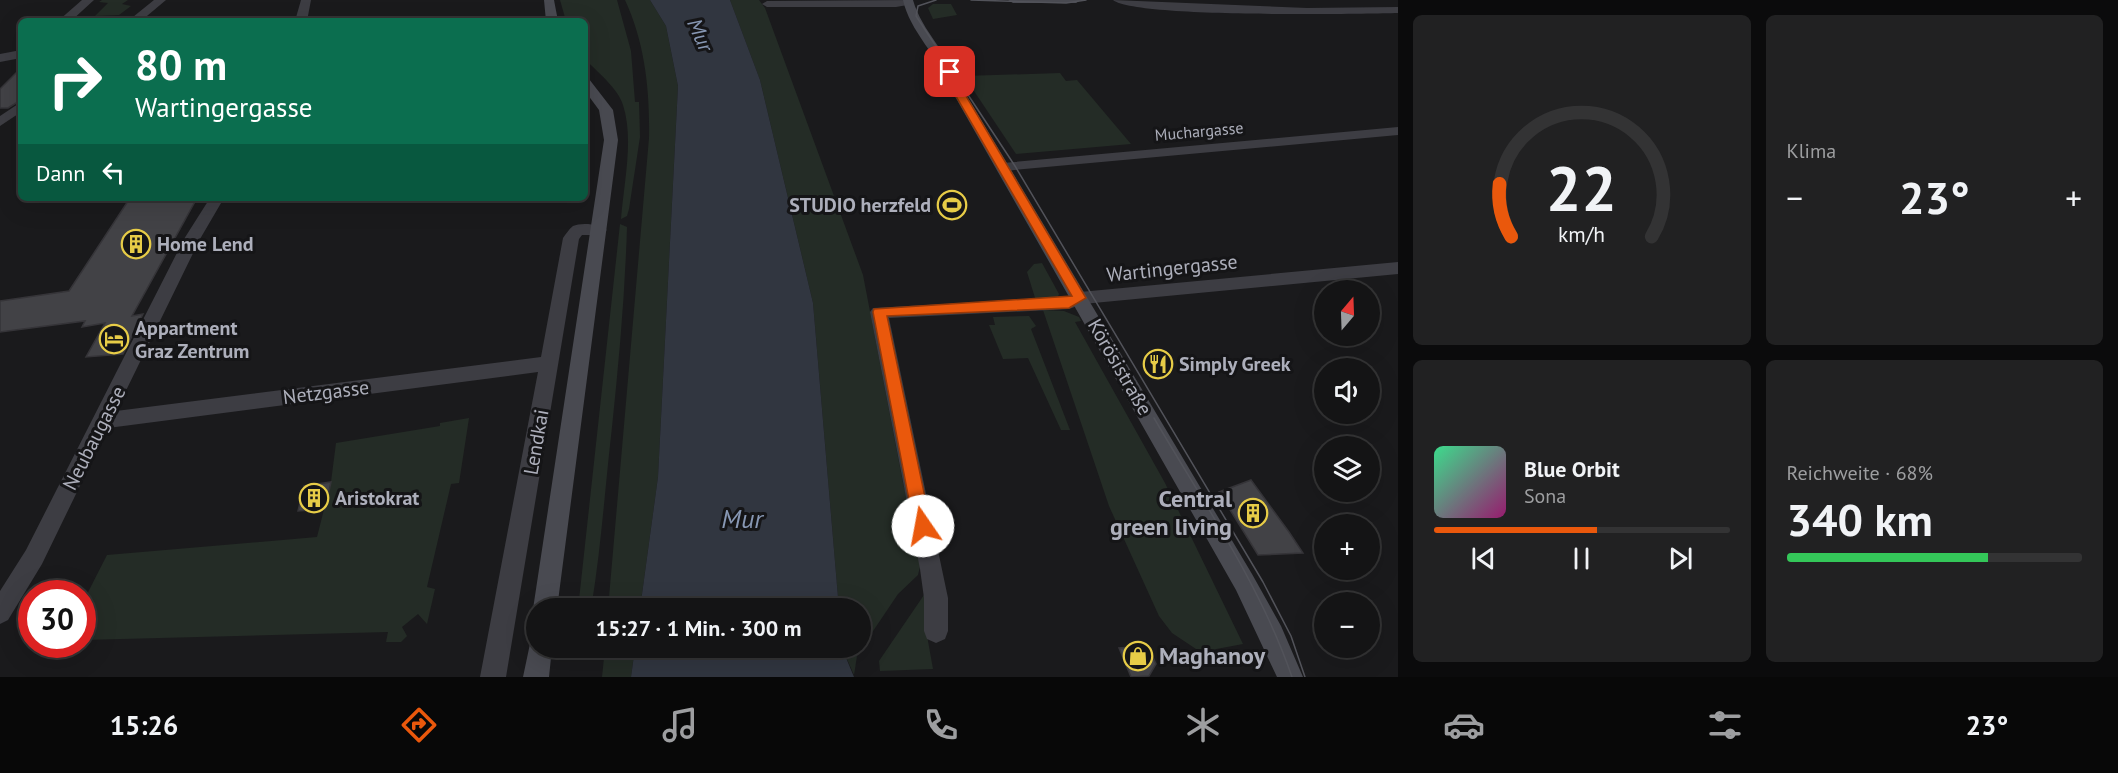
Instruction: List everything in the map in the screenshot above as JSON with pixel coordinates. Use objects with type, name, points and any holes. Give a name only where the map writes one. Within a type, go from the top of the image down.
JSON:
[{"type":"main road","points":[[549,0],[552,18]]},
{"type":"main road","points":[[909,1],[922,0]]},
{"type":"main road","points":[[1013,0],[1074,0]]},
{"type":"main road","name":"Körösistraße","points":[[909,1],[912,16],[950,72],[955,86],[1244,582],[1272,635],[1290,677]]},
{"type":"main road","name":"Lendkai","points":[[547,598],[611,140],[606,110],[588,86]]},
{"type":"main road","points":[[536,677],[539,658]]},
{"type":"street","points":[[68,18],[89,0]]},
{"type":"street","points":[[138,18],[161,0]]},
{"type":"street","points":[[302,18],[306,0]]},
{"type":"street","points":[[1118,0],[1147,6],[1307,11],[1397,10]]},
{"type":"street","points":[[1374,0],[1397,10]]},
{"type":"street","points":[[767,4],[896,4],[909,1]]},
{"type":"street","points":[[0,58],[18,55]]},
{"type":"street","points":[[0,122],[18,108]]},
{"type":"street","name":"Muchargasse","points":[[1003,167],[1398,131]]},
{"type":"street","name":"Neubaugasse","points":[[0,612],[34,556],[192,238],[215,201]]},
{"type":"street","name":"Lendkai","points":[[493,677],[573,233],[578,230],[599,230]]},
{"type":"street","name":"Wartingergasse","points":[[936,631],[936,598],[931,569],[879,312],[1069,303],[1080,298],[1398,268]]},
{"type":"street","name":"Netzgasse","points":[[102,422],[550,363]]},
{"type":"shaded area","points":[[128,0],[122,4],[131,6],[119,15],[95,16],[108,3],[99,2]]},
{"type":"shaded area","points":[[560,0],[617,0],[631,51],[635,102],[639,102],[640,137],[629,209],[627,216],[621,219],[628,146],[623,105],[612,86],[588,62],[588,18],[565,18]]},
{"type":"shaded area","points":[[625,0],[650,0],[666,26],[678,86],[658,477],[642,598],[609,598],[649,138],[645,68],[632,16]]},
{"type":"shaded area","points":[[730,0],[759,0],[765,8],[863,275],[903,483],[922,558],[918,575],[898,594],[871,634],[871,598],[838,598],[813,303],[760,80]]},
{"type":"shaded area","points":[[933,4],[951,4],[957,15],[933,19],[928,8]]},
{"type":"shaded area","points":[[1060,73],[1066,81],[1077,80],[1131,144],[1016,154],[964,76]]},
{"type":"shaded area","points":[[620,224],[627,227],[625,277],[600,541],[592,598],[579,598]]},
{"type":"shaded area","points":[[1042,263],[1059,294],[1057,299],[1036,301],[1027,272],[1034,264]]},
{"type":"shaded area","points":[[1043,310],[1064,311],[1079,317],[1081,321],[1075,322],[1165,483],[1243,644],[1211,650],[1196,649],[1172,633],[1159,616],[1109,506]]},
{"type":"shaded area","points":[[1029,316],[1036,326],[1031,329],[1070,430],[1061,430],[1028,358],[1003,359],[989,325],[995,325],[993,317]]},
{"type":"shaded area","points":[[469,418],[459,483],[451,484],[427,587],[435,589],[427,624],[418,614],[402,627],[407,636],[401,642],[386,642],[388,632],[96,640],[94,580],[107,555],[317,537],[331,482],[336,443],[440,426],[440,423]]},
{"type":"shaded area","points":[[926,592],[926,630],[933,669],[880,671],[879,661]]},
{"type":"shaded area","points":[[604,658],[634,658],[631,677],[602,677]]},
{"type":"shaded area","points":[[846,658],[857,658],[854,675]]},
{"type":"water","name":"Mur","points":[[650,0],[730,0],[760,80],[813,303],[838,598],[642,598],[658,477],[678,86],[666,26]]},
{"type":"water","points":[[634,658],[846,658],[854,677],[631,677]]},
{"type":"building","points":[[18,71],[18,102],[8,108],[0,108],[0,89]]},
{"type":"building","name":"Home Lend","points":[[128,201],[195,201],[132,316],[143,314],[123,354],[86,357],[105,323],[82,327],[85,321],[0,332],[0,301],[69,291]]},
{"type":"building","name":"Central green living","points":[[1251,480],[1303,553],[1258,555],[1219,492]]},
{"type":"building","name":"Aristokrat","points":[[331,482],[325,509],[298,511],[304,486]]},
{"type":"building","name":"Maghanoy","points":[[1148,646],[1156,664],[1149,676],[1131,677],[1119,648]]},
{"type":"tram line","points":[[936,0],[918,6],[916,16],[1015,166],[1263,582],[1291,636],[1305,677]]},
{"type":"tram line","points":[[971,0],[1066,3],[1086,0]]},
{"type":"tram line","points":[[1154,418],[1247,576],[1264,609],[1292,677]]},
{"type":"place","name":"STUDIO herzfeld","points":[[952,205]]},
{"type":"place","name":"Home Lend","points":[[136,244]]},
{"type":"place","name":"Appartment Graz Zentrum","points":[[114,339]]},
{"type":"place","name":"Simply Greek","points":[[1158,364]]},
{"type":"place","name":"Aristokrat","points":[[314,498]]},
{"type":"place","name":"Central green living","points":[[1253,513]]},
{"type":"place","name":"Maghanoy","points":[[1138,656]]},
{"type":"route","points":[[923,526],[879,312],[1069,303],[1080,298],[955,86],[950,72]]}]
